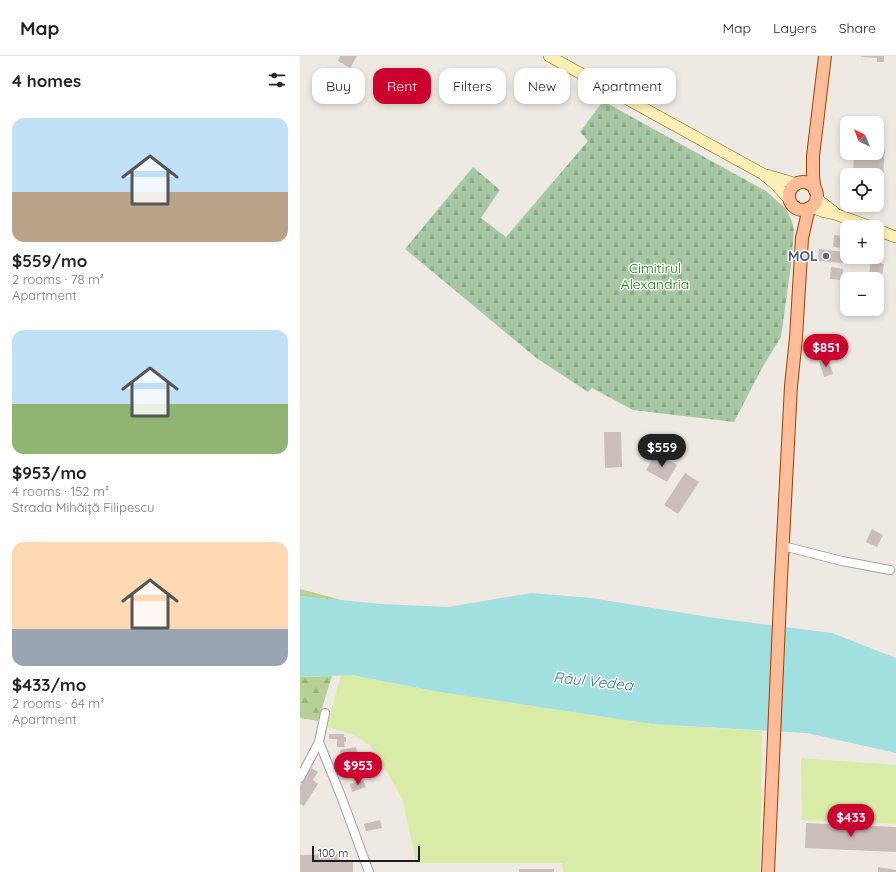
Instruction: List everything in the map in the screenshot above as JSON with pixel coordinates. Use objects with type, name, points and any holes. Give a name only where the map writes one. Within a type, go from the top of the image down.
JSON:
[{"type":"main road","points":[[550,56],[763,174],[775,184],[800,210],[804,210],[813,201]]},
{"type":"main road","points":[[802,238],[813,201],[813,156],[825,56]]},
{"type":"main road","points":[[768,872],[791,386],[796,338],[802,238],[799,220],[792,203],[790,190],[798,183],[813,156]]},
{"type":"main road","points":[[763,174],[808,184],[813,201],[825,212],[838,214],[853,220]]},
{"type":"main road","points":[[884,233],[896,237]]},
{"type":"street","points":[[783,546],[842,561],[890,570]]},
{"type":"street","points":[[300,778],[319,742],[325,713]]},
{"type":"street","points":[[319,742],[369,872]]},
{"type":"green space","name":"Cimitirul Alexandria","points":[[601,104],[608,104],[766,191],[786,209],[792,221],[794,231],[781,337],[762,368],[734,422],[633,410],[592,388],[588,392],[535,357],[405,249],[473,167],[500,190],[481,218],[506,237],[588,141],[580,132]]},
{"type":"green space","points":[[300,589],[345,601],[300,596]]},
{"type":"green space","points":[[341,675],[352,675],[434,691],[652,724],[762,731],[760,872],[563,872],[562,863],[416,863],[403,800],[375,751],[367,743],[353,735],[327,727]]},
{"type":"green space","points":[[332,676],[318,721],[300,718],[300,677]]},
{"type":"green space","points":[[801,758],[896,765],[896,824],[802,820]]},
{"type":"water","name":"Râul Vedea","points":[[531,593],[591,598],[715,618],[832,633],[896,658],[896,753],[807,733],[652,724],[434,691],[352,675],[300,677],[300,596],[381,604],[448,607]]},
{"type":"building","points":[[340,56],[357,56],[350,68],[338,61]]},
{"type":"building","points":[[861,56],[884,56],[884,62],[877,62],[877,58]]},
{"type":"building","points":[[885,149],[884,168],[853,168],[854,160],[884,160]]},
{"type":"building","points":[[834,235],[840,236],[840,248],[833,247]]},
{"type":"building","points":[[819,249],[840,252],[840,263],[818,261]]},
{"type":"building","points":[[870,264],[884,264],[883,272],[869,272]]},
{"type":"building","points":[[831,267],[843,269],[843,272],[840,272],[840,280],[830,279]]},
{"type":"building","points":[[828,358],[833,374],[824,377],[819,361]]},
{"type":"building","points":[[604,432],[621,432],[622,467],[605,468]]},
{"type":"building","points":[[656,453],[677,465],[667,482],[646,470]]},
{"type":"building","points":[[685,473],[699,482],[678,514],[664,505]]},
{"type":"building","points":[[872,529],[883,535],[877,547],[866,542]]},
{"type":"building","points":[[329,734],[344,734],[344,737],[346,737],[346,742],[344,742],[345,747],[337,747],[337,739],[329,739]]},
{"type":"building","points":[[356,747],[358,755],[341,757],[340,750]]},
{"type":"building","points":[[311,768],[318,772],[313,780],[318,784],[304,806],[300,804],[300,786]]},
{"type":"building","points":[[363,780],[366,787],[352,792],[350,784]]},
{"type":"building","points":[[380,820],[382,828],[366,831],[364,824]]},
{"type":"building","points":[[806,823],[896,827],[896,852],[805,848]]},
{"type":"building","points":[[340,854],[340,862],[353,862],[353,872],[300,872],[300,855]]},
{"type":"building","points":[[878,867],[896,870],[896,872],[878,872]]},
{"type":"building","points":[[519,869],[554,869],[554,872],[519,872]]},
{"type":"place","name":"MOL","points":[[826,256]]}]
